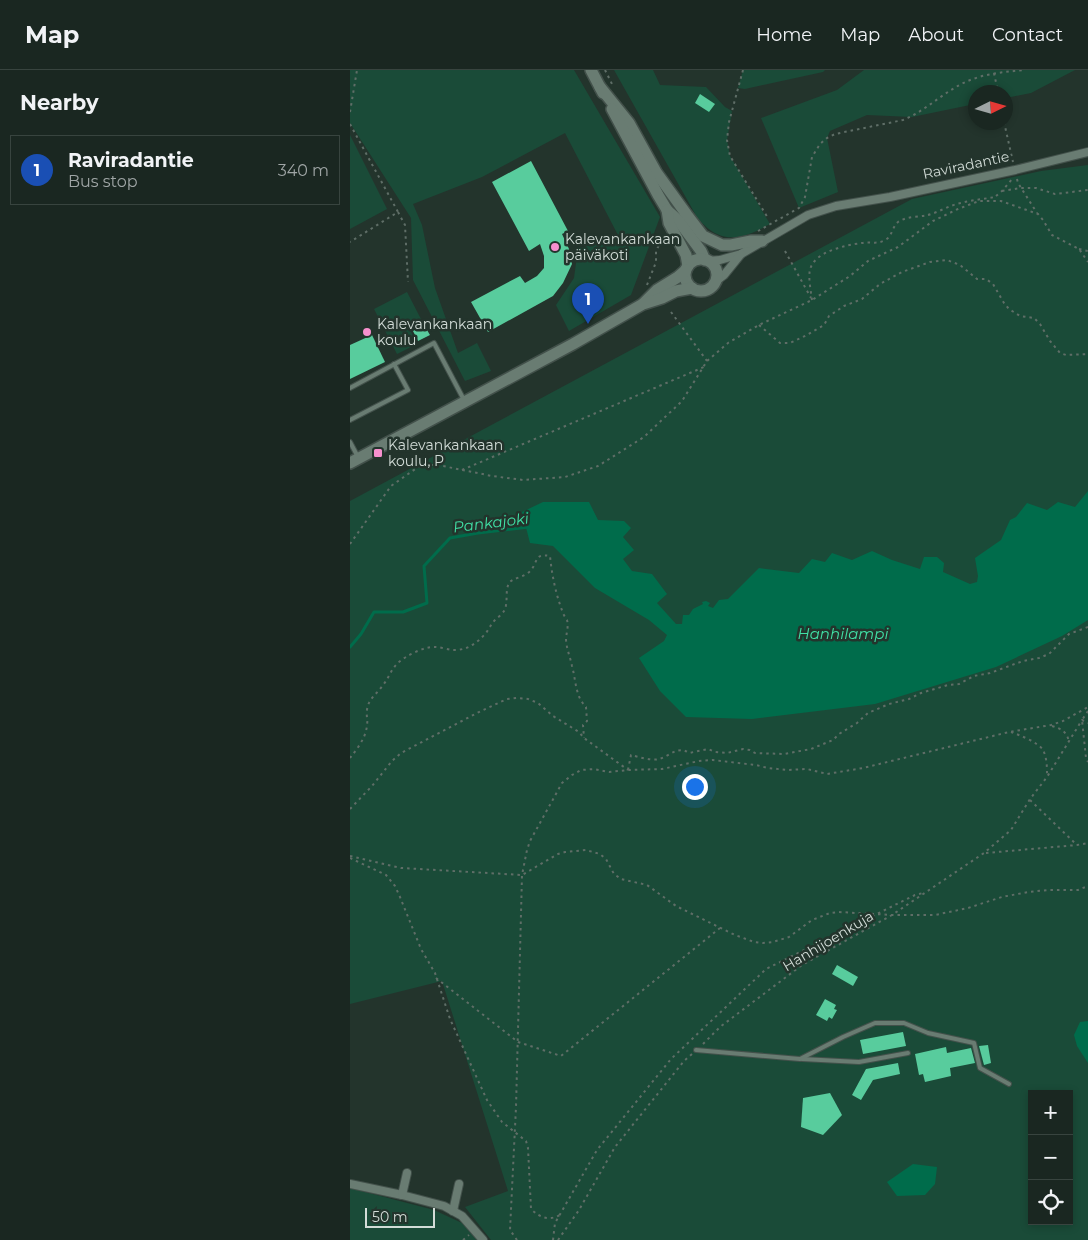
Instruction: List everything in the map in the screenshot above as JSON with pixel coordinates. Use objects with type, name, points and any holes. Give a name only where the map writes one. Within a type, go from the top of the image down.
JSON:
[{"type":"street","points":[[590,70],[667,210],[678,220],[706,260],[715,267],[716,281],[708,289],[697,290],[688,283],[685,277],[687,268],[686,255],[669,223],[667,210]]},
{"type":"street","points":[[600,87],[629,123],[656,172],[703,236],[722,245],[750,241],[759,237]]},
{"type":"street","name":"Raviradantie","points":[[716,281],[724,275],[741,254],[759,237],[808,215],[836,206],[1015,172],[1088,152]]},
{"type":"street","name":"Raviradantie","points":[[706,260],[720,260],[741,254]]},
{"type":"street","points":[[643,304],[657,290],[678,277],[696,260],[706,260]]},
{"type":"street","points":[[354,461],[573,344],[643,304],[676,291],[692,288]]},
{"type":"street","points":[[402,1195],[407,1173]]},
{"type":"street","points":[[350,1184],[444,1206],[462,1216],[483,1240]]},
{"type":"street","points":[[453,1211],[459,1184]]},
{"type":"lane","points":[[350,388],[434,343],[465,402]]},
{"type":"lane","points":[[350,420],[408,390],[394,364]]},
{"type":"lane","points":[[350,442],[354,461]]},
{"type":"lane","points":[[800,1059],[875,1023],[904,1023],[928,1033],[974,1043],[980,1068],[1009,1084]]},
{"type":"lane","points":[[696,1050],[859,1062],[908,1053]]},
{"type":"path","points":[[350,112],[357,70]]},
{"type":"path","points":[[605,70],[614,87]]},
{"type":"path","points":[[743,70],[726,140],[730,156],[768,218]]},
{"type":"path","points":[[759,237],[799,208],[805,197],[812,157],[820,144],[827,138],[835,134],[903,120],[972,79],[1023,70]]},
{"type":"path","points":[[994,74],[996,85]]},
{"type":"path","points":[[350,124],[405,224],[408,282]]},
{"type":"path","points":[[1006,130],[1015,172],[1021,188],[1052,235],[1079,249],[1088,251]]},
{"type":"path","points":[[350,544],[391,486],[421,465],[438,465],[522,480],[565,476],[598,466],[644,437],[682,401],[707,360],[728,343],[759,325],[812,300],[850,276],[868,261],[898,247],[933,222],[958,209],[995,197],[1012,181],[1015,172]]},
{"type":"path","points":[[1002,191],[1036,188],[1055,194],[1088,190]]},
{"type":"path","points":[[812,300],[809,276],[811,265],[829,251],[865,242],[873,243],[885,240],[897,223],[906,219],[927,215],[960,203],[995,197]]},
{"type":"path","points":[[979,202],[1001,201],[1038,214]]},
{"type":"path","points":[[350,242],[398,212]]},
{"type":"path","points":[[646,288],[656,262],[656,251],[665,237],[673,232]]},
{"type":"path","points":[[1079,249],[1088,262]]},
{"type":"path","points":[[785,251],[812,300]]},
{"type":"path","points":[[759,325],[780,343],[790,343],[824,325],[829,316],[844,306],[862,299],[880,284],[902,272],[930,262],[947,260],[960,266],[977,279],[986,279],[993,284],[1009,309],[1020,316],[1034,318],[1060,353],[1066,355],[1088,354]]},
{"type":"path","points":[[671,312],[707,360]]},
{"type":"path","points":[[462,470],[704,366]]},
{"type":"path","points":[[350,758],[361,744],[367,729],[366,711],[370,701],[384,685],[399,661],[418,651],[433,647],[453,650],[466,649],[476,643],[503,612],[508,584],[532,570],[539,557],[546,555],[550,556],[553,578],[567,621],[567,653],[572,666],[575,684],[582,703],[586,707],[587,721],[583,725],[584,738]]},
{"type":"path","points":[[628,770],[630,755],[653,760],[678,750],[689,753],[708,749],[727,753],[744,749],[755,753],[784,754],[811,749],[833,740],[868,713],[921,693],[948,685],[959,684],[974,676],[1039,658],[1049,654],[1069,634],[1088,627]]},
{"type":"path","points":[[350,809],[401,753],[507,699],[528,699],[538,703],[628,770]]},
{"type":"path","points":[[517,1240],[510,1230],[515,1132],[522,875],[530,841],[562,784],[581,770],[594,769],[609,772],[662,769],[713,760],[787,770],[807,769],[827,774],[863,768],[1009,732],[1051,725],[1063,721],[1088,707]]},
{"type":"path","name":"Hanhijoenkuja","points":[[558,1240],[579,1210],[615,1147],[684,1062],[696,1050],[720,1027],[802,965],[892,915],[984,853],[1011,830],[1088,712]]},
{"type":"path","points":[[1082,720],[1088,723]]},
{"type":"path","points":[[1082,720],[1088,762]]},
{"type":"path","points":[[1051,725],[1064,731],[1069,742]]},
{"type":"path","points":[[1009,732],[1017,734],[1043,750],[1047,765],[1047,777]]},
{"type":"path","points":[[1030,799],[1077,845]]},
{"type":"path","points":[[984,853],[1088,843]]},
{"type":"path","points":[[350,857],[401,868],[522,875],[558,854],[586,850],[600,854],[606,859],[614,874],[621,878],[647,885],[676,906],[735,936],[762,943],[789,937],[812,920],[830,913],[892,915],[947,913],[1002,897],[1028,892],[1078,890],[1088,886]]},
{"type":"path","points":[[350,857],[386,875],[394,886],[421,949],[435,972],[450,1019],[487,1100],[502,1122],[526,1141],[531,1209],[537,1215],[546,1218],[554,1218],[560,1215]]},
{"type":"path","points":[[553,1240],[555,1223],[597,1150],[671,1059],[766,969],[915,895],[925,893]]},
{"type":"path","points":[[436,978],[518,1042],[561,1056],[720,928]]},
{"type":"shaded area","points":[[350,70],[574,70],[660,217],[631,295],[569,331],[556,305],[574,278],[578,248],[620,239],[565,133],[482,177],[413,204],[422,225],[435,288],[458,353],[477,343],[491,371],[465,381],[413,280],[411,218],[350,123]]},
{"type":"shaded area","points":[[614,70],[653,70],[660,85],[706,87],[725,107],[732,111],[727,140],[730,156],[770,224],[738,237],[724,236],[714,233],[707,228],[698,219]]},
{"type":"shaded area","points":[[743,70],[825,70],[745,89],[738,88]]},
{"type":"shaded area","points":[[864,70],[1075,70],[1031,93],[1013,97],[1013,85],[968,85],[968,105],[912,117],[867,115],[830,131],[827,138],[838,192],[799,208],[761,118],[837,90]]},
{"type":"shaded area","points":[[350,135],[387,209],[350,229]]},
{"type":"shaded area","points":[[1088,165],[1088,1240],[491,1240],[465,1207],[508,1191],[442,981],[350,1004],[350,501],[912,199],[1041,171]]},
{"type":"shaded area","points":[[407,292],[422,321],[409,328],[417,344],[397,354],[374,309]]},
{"type":"shaded area","points":[[350,1188],[434,1210],[462,1223],[477,1240],[350,1240]]},
{"type":"water","name":"Hanhilampi","points":[[1088,491],[1088,620],[1062,636],[996,667],[875,704],[752,719],[686,717],[660,691],[639,658],[664,641],[667,635],[649,620],[595,588],[553,546],[530,543],[522,512],[543,502],[589,502],[598,520],[624,521],[631,528],[623,537],[634,550],[623,559],[632,571],[652,574],[667,594],[657,603],[676,624],[682,624],[683,615],[689,615],[693,609],[703,604],[702,602],[710,603],[708,606],[713,608],[719,600],[728,599],[759,568],[799,573],[812,559],[825,562],[832,553],[852,560],[872,551],[920,569],[924,557],[937,557],[944,563],[943,572],[970,584],[977,582],[975,558],[1001,540],[1010,520],[1016,517],[1027,503],[1047,510],[1058,502],[1075,507]]},
{"type":"water","points":[[1088,1021],[1088,1063],[1077,1046],[1074,1035],[1080,1022]]},
{"type":"water","points":[[913,1164],[937,1167],[935,1184],[925,1195],[897,1196],[887,1182]]},
{"type":"building","points":[[700,94],[715,104],[709,112],[695,103]]},
{"type":"building","name":"Kalevankankaan päiväkoti","points":[[531,161],[568,231],[562,234],[569,249],[572,264],[563,283],[553,296],[488,332],[471,302],[520,276],[525,283],[537,276],[544,268],[544,256],[540,244],[529,251],[492,182]]},
{"type":"building","points":[[424,325],[430,335],[418,341],[413,331]]},
{"type":"building","points":[[372,335],[385,362],[350,379],[350,345]]},
{"type":"building","points":[[837,965],[858,977],[853,986],[832,974]]},
{"type":"building","points":[[825,999],[836,1005],[834,1009],[837,1010],[832,1019],[829,1017],[827,1021],[816,1015]]},
{"type":"building","points":[[903,1032],[906,1046],[863,1054],[860,1040]]},
{"type":"building","points":[[988,1045],[991,1063],[984,1065],[979,1046]]},
{"type":"building","points":[[946,1047],[947,1053],[971,1048],[975,1063],[950,1068],[951,1076],[925,1082],[923,1074],[919,1075],[915,1054]]},
{"type":"building","points":[[898,1063],[900,1074],[873,1080],[861,1100],[852,1095],[866,1069]]},
{"type":"building","points":[[830,1093],[842,1115],[823,1135],[801,1127],[803,1098]]},
{"type":"waterway","name":"Pankajoki","points":[[350,647],[361,634],[374,612],[403,612],[427,603],[424,566],[450,538],[529,527]]},
{"type":"place","name":"Kalevankankaan päiväkoti","points":[[555,247]]},
{"type":"place","name":"Raviradantie","points":[[588,324]]},
{"type":"place","name":"Kalevankankaan koulu","points":[[367,332]]},
{"type":"place","name":"Kalevankankaan koulu, P","points":[[378,453]]}]
